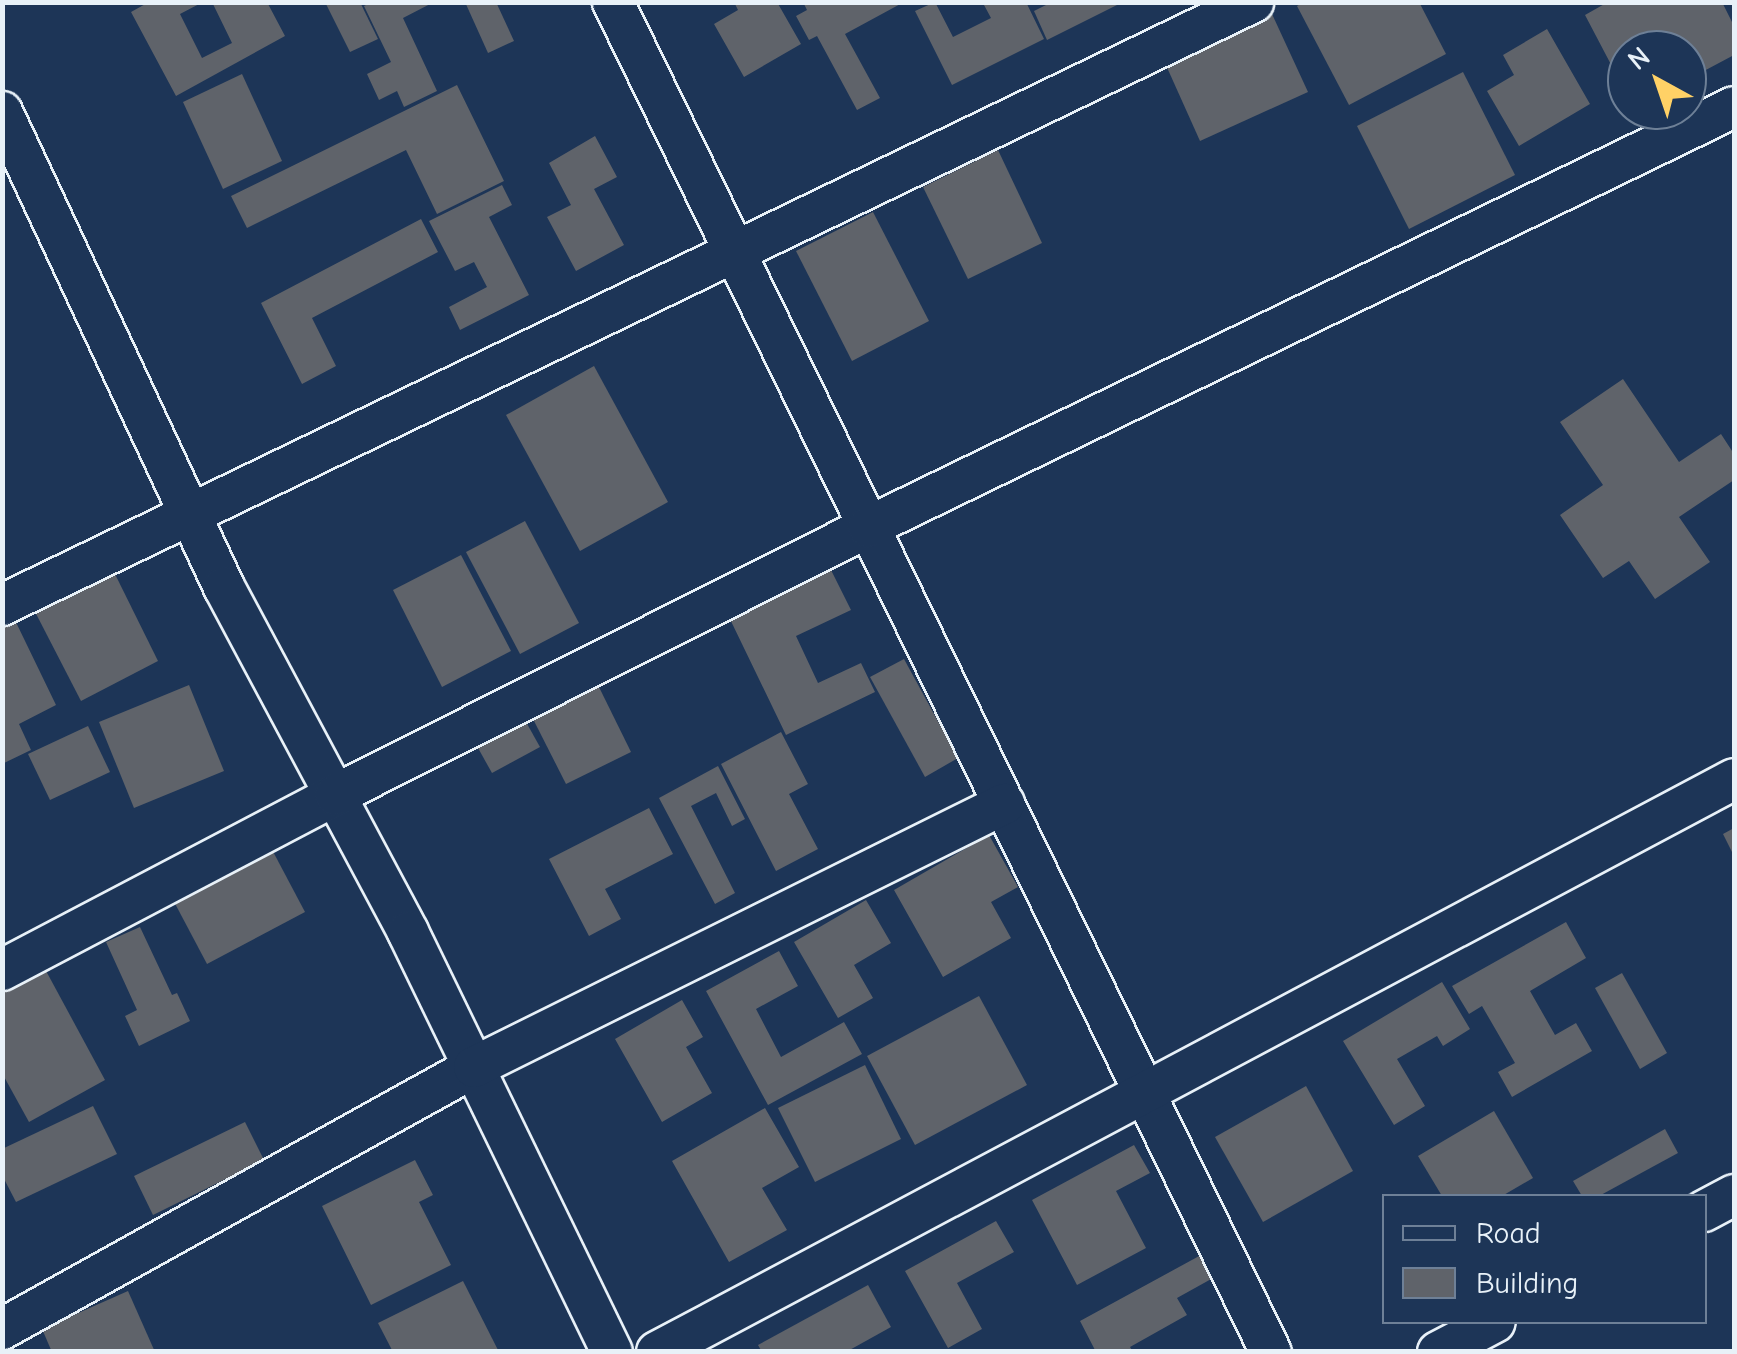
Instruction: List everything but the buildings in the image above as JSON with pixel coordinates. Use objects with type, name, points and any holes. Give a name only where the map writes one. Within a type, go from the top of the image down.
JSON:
[{"type":"street","points":[[613,2],[1272,1352]]},
{"type":"street","points":[[2,606],[736,255],[1253,2]]},
{"type":"street","points":[[2,970],[335,796],[868,527],[1734,107]]},
{"type":"street","points":[[2,112],[191,515],[474,1067],[612,1352]]},
{"type":"street","points":[[657,1352],[1734,778]]},
{"type":"street","points":[[2,1329],[474,1067],[1004,804]]},
{"type":"street","points":[[1707,1210],[1734,1196]]},
{"type":"street","points":[[1438,1352],[1491,1324]]}]
